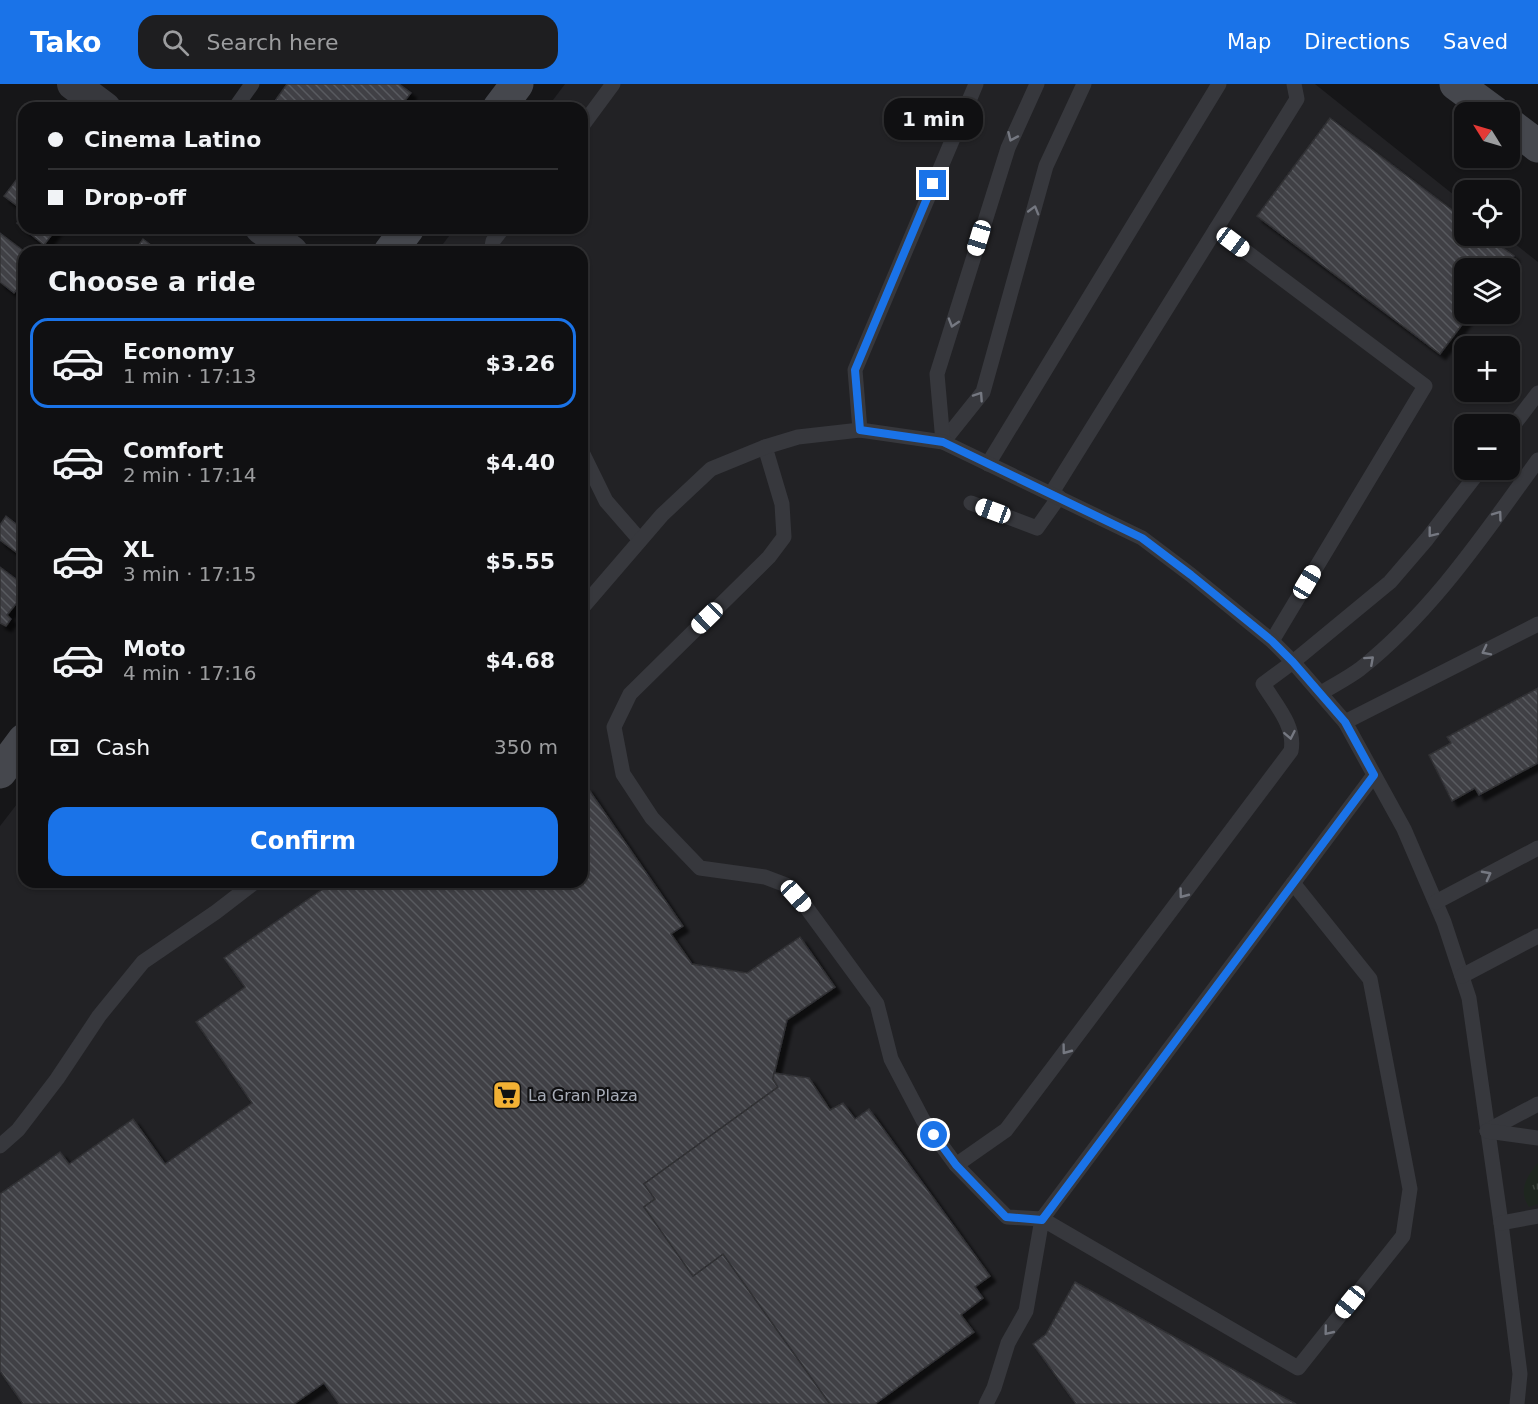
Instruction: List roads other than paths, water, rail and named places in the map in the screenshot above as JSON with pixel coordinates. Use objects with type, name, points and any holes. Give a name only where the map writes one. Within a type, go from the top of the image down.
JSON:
[{"type":"main road","points":[[1456,84],[1480,102]]},
{"type":"main road","points":[[1520,132],[1538,146]]},
{"type":"main road","points":[[0,772],[18,748]]},
{"type":"street","points":[[73,84],[97,102]]},
{"type":"street","points":[[269,234],[284,246]]},
{"type":"lane","points":[[239,102],[252,84]]},
{"type":"lane","points":[[588,118],[614,84]]},
{"type":"lane","points":[[860,430],[855,370],[976,84]]},
{"type":"lane","points":[[943,442],[937,374],[1008,148],[1037,84]]},
{"type":"lane","points":[[943,442],[983,392],[1046,166],[1084,84]]},
{"type":"lane","points":[[988,464],[1219,84]]},
{"type":"lane","points":[[971,503],[1037,528],[1216,229],[1297,99],[1294,84]]},
{"type":"lane","points":[[1216,229],[1425,386],[1272,641]]},
{"type":"lane","points":[[1520,417],[1538,393]]},
{"type":"lane","points":[[588,594],[662,515],[711,469],[798,436],[860,430],[943,442],[1142,538],[1272,641],[1345,722],[1404,830],[1436,902],[1462,976],[1469,998],[1501,1223],[1520,1374],[1517,1404]]},
{"type":"lane","points":[[765,447],[782,504],[784,537],[769,557],[630,694],[614,727],[623,774],[652,818],[700,868],[765,877],[786,885],[806,906],[877,1004],[891,1059],[923,1120],[956,1165],[1006,1217],[1042,1220],[1298,1368],[1403,1236],[1410,1189],[1370,979],[1293,883]]},
{"type":"lane","points":[[1321,693],[1359,670],[1415,619],[1460,567],[1538,460]]},
{"type":"lane","points":[[588,464],[606,501],[640,540]]},
{"type":"lane","points":[[956,1165],[1006,1130],[1291,751],[1293,739],[1286,721],[1263,684],[1390,582],[1472,480]]},
{"type":"lane","points":[[1345,722],[1538,624]]},
{"type":"lane","points":[[986,1404],[994,1388],[1008,1343],[1026,1311],[1042,1220],[1374,775]]},
{"type":"lane","points":[[1436,902],[1538,848]]},
{"type":"lane","points":[[0,1146],[18,1130],[57,1079],[99,1016],[143,962],[247,888]]},
{"type":"lane","points":[[1462,976],[1538,936]]},
{"type":"lane","points":[[1487,1131],[1538,1104]]},
{"type":"lane","points":[[1487,1131],[1538,1138]]},
{"type":"lane","points":[[1501,1223],[1538,1216]]},
{"type":"place","name":"La Gran Plaza","points":[[507,1095]]}]
